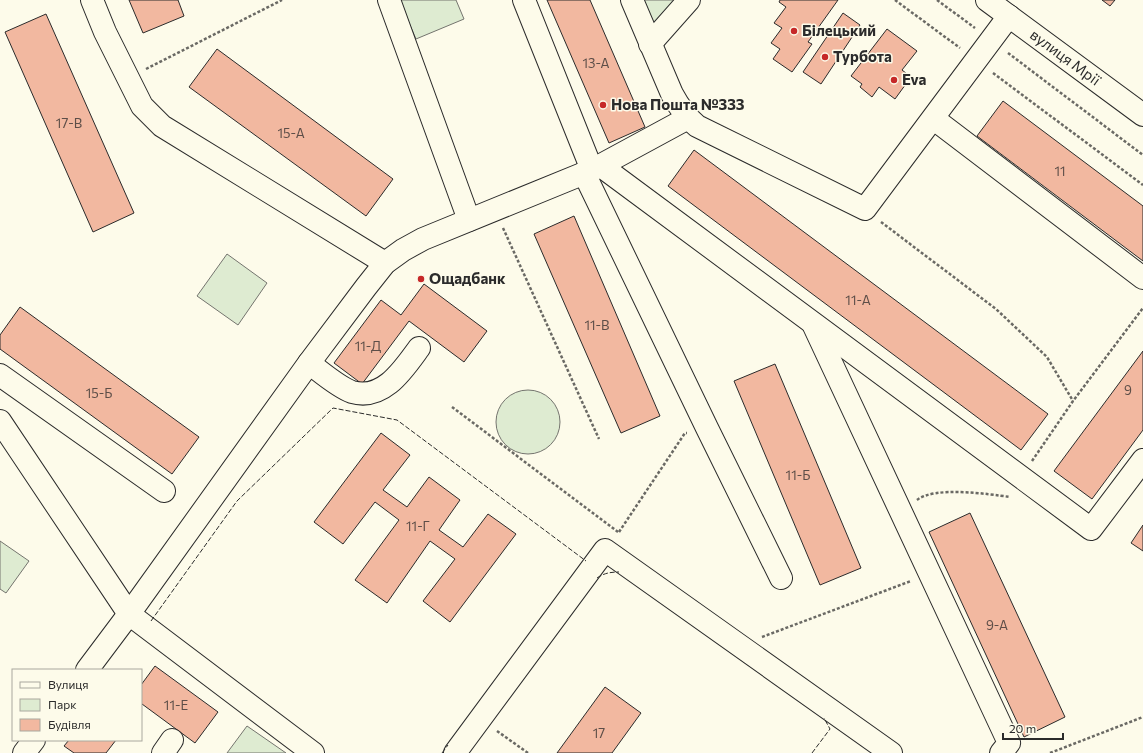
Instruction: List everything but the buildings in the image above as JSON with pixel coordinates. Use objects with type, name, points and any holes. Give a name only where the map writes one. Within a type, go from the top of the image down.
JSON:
[{"type":"street","points":[[92,0],[105,32],[142,106],[162,126],[385,263]]},
{"type":"street","points":[[389,0],[470,220]]},
{"type":"street","points":[[524,0],[592,169],[707,428],[781,578]]},
{"type":"street","points":[[632,0],[672,94],[679,107],[688,118],[697,126],[865,209],[934,118],[990,39],[1009,16]]},
{"type":"street","points":[[650,44],[689,0]]},
{"type":"street","name":"вулиця Мрії","points":[[987,0],[1143,115]]},
{"type":"street","points":[[88,669],[129,614],[308,363],[385,263],[402,250],[423,239],[592,169],[688,118]]},
{"type":"street","points":[[934,118],[1143,278]]},
{"type":"street","points":[[592,169],[812,323],[1017,487],[1091,529],[1143,460]]},
{"type":"street","points":[[812,323],[1009,743],[1001,753]]},
{"type":"street","points":[[308,363],[338,384],[351,391],[364,394],[376,391],[390,383],[400,374],[419,348]]},
{"type":"street","points":[[0,375],[164,491]]},
{"type":"street","points":[[0,421],[129,614],[313,753]]},
{"type":"street","points":[[455,753],[605,550],[891,753]]},
{"type":"street","points":[[24,753],[33,741]]},
{"type":"path","points":[[128,78],[282,0]]},
{"type":"path","points":[[895,0],[1143,185]]},
{"type":"path","points":[[937,0],[1143,155]]},
{"type":"path","points":[[495,209],[599,439]]},
{"type":"path","points":[[865,209],[996,309],[1047,357],[1073,401]]},
{"type":"path","points":[[901,513],[922,496],[1017,487],[1073,401],[1143,308]]},
{"type":"path","points":[[452,407],[619,532]]},
{"type":"path","points":[[605,550],[619,532],[685,433],[707,428]]},
{"type":"path","points":[[739,645],[930,574]]},
{"type":"path","points":[[1050,753],[1143,717]]},
{"type":"path","points":[[480,719],[528,753]]},
{"type":"green space","points":[[399,0],[456,0],[464,19],[416,39]]},
{"type":"green space","points":[[639,0],[676,0],[651,29]]},
{"type":"green space","points":[[227,254],[267,283],[238,325],[197,296]]},
{"type":"green space","points":[[528,390],[546,396],[554,404],[560,422],[554,440],[546,448],[528,454],[510,448],[502,440],[496,422],[502,404],[510,396]]},
{"type":"green space","points":[[0,541],[29,561],[6,593],[0,589]]},
{"type":"green space","points":[[247,726],[286,753],[227,753]]},
{"type":"fence","points":[[151,621],[237,501],[333,408],[397,420],[586,561]]},
{"type":"fence","points":[[597,578],[608,573],[619,572]]},
{"type":"fence","points":[[812,753],[830,729],[824,718]]},
{"type":"fence","points":[[442,753],[448,745]]},
{"type":"place","name":"Білецький","points":[[794,31]]},
{"type":"place","name":"Турбота","points":[[825,57]]},
{"type":"place","name":"Eva","points":[[894,80]]},
{"type":"place","name":"Нова Пошта №333","points":[[603,105]]},
{"type":"place","name":"Ощадбанк","points":[[421,279]]}]
